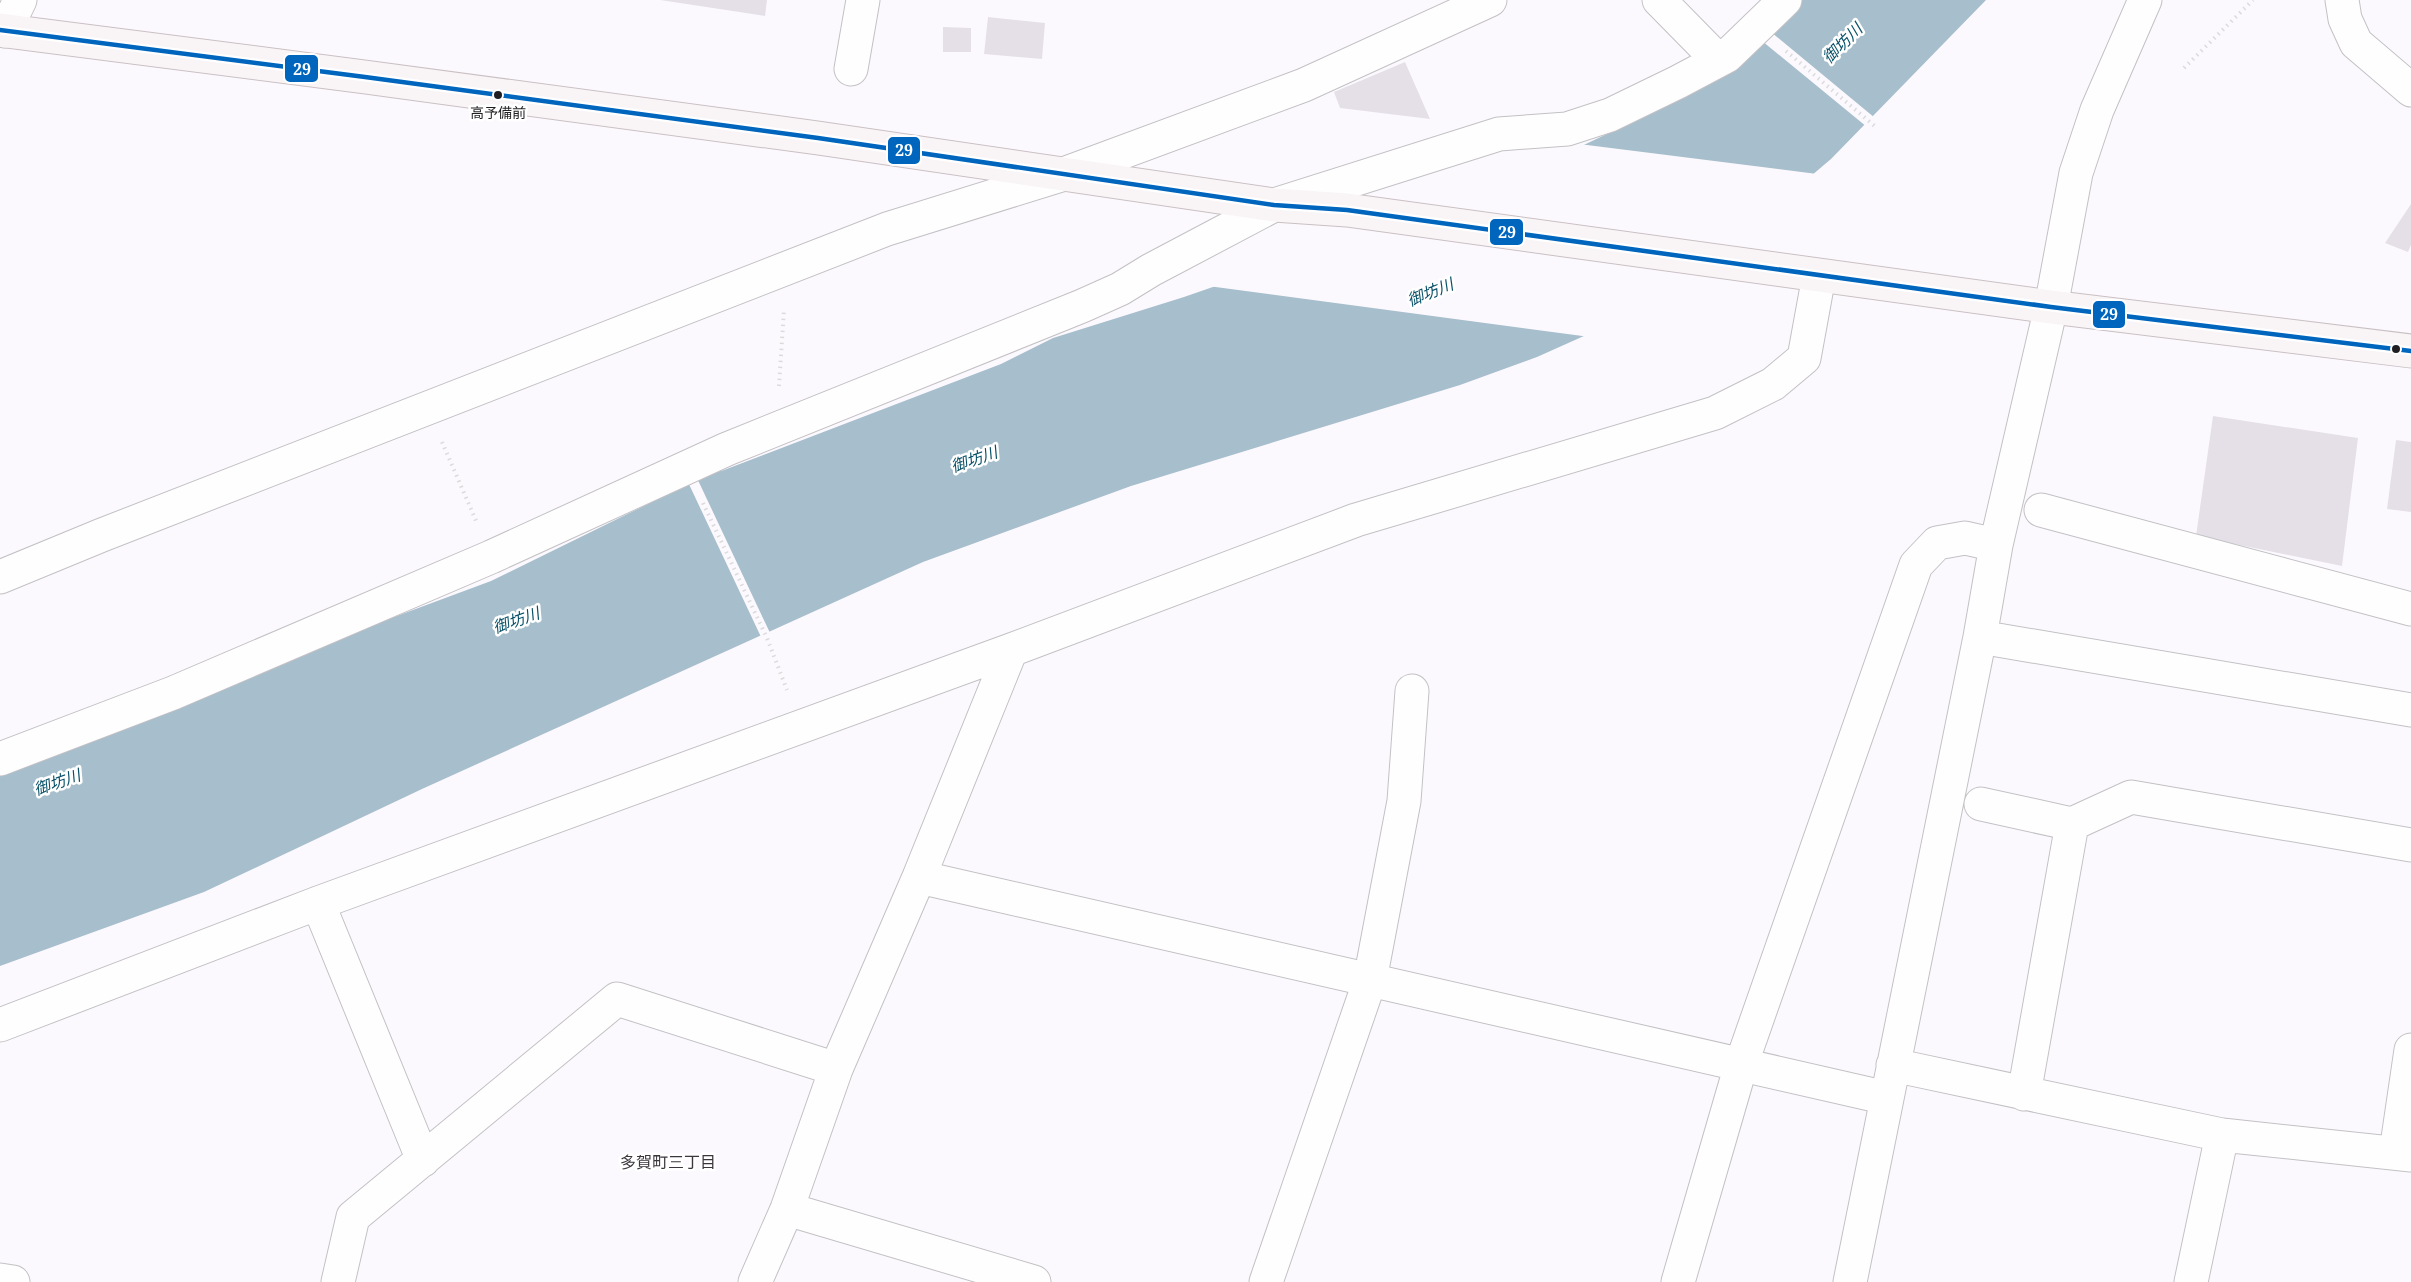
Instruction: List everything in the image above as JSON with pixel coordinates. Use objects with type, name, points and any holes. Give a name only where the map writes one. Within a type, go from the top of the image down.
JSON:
[{"type":"main road","points":[[3,31],[806,137],[1061,176],[1274,205],[1347,210],[2051,307],[2411,351]]},
{"type":"street","points":[[3,31],[20,0]]},
{"type":"street","points":[[851,69],[863,0]]},
{"type":"street","points":[[0,577],[887,229],[1061,176],[1304,85],[1490,0]]},
{"type":"street","points":[[1659,0],[1718,60]]},
{"type":"street","points":[[0,759],[173,693],[491,557],[685,467],[897,379],[1082,306],[1120,289],[1151,270],[1274,205],[1499,134],[1567,129],[1610,115],[1726,56],[1785,0]]},
{"type":"street","points":[[1850,1282],[1980,637],[1996,545],[2051,307],[2076,173],[2097,110],[2145,0]]},
{"type":"street","points":[[2342,0],[2344,20],[2356,44],[2411,90]]},
{"type":"street","points":[[0,1025],[318,903],[1011,650],[1356,520],[1715,413],[1773,384],[1804,358],[1819,276]]},
{"type":"street","points":[[2041,510],[2411,609]]},
{"type":"street","points":[[1678,1282],[1742,1065],[1916,564],[1937,543],[1965,538],[1996,545]]},
{"type":"street","points":[[1980,637],[2411,710]]},
{"type":"street","points":[[755,1282],[787,1209],[836,1069],[919,877],[1011,650]]},
{"type":"street","points":[[1266,1282],[1370,980],[1404,801],[1412,691]]},
{"type":"street","points":[[1981,804],[2072,824],[2131,797],[2411,845]]},
{"type":"street","points":[[2024,1094],[2072,824]]},
{"type":"street","points":[[919,877],[1887,1098]]},
{"type":"street","points":[[318,903],[423,1160]]},
{"type":"street","points":[[338,1282],[353,1217],[617,999],[836,1069]]},
{"type":"street","points":[[1893,1065],[2222,1135],[2404,1154],[2411,1050]]},
{"type":"street","points":[[2191,1282],[2222,1135]]},
{"type":"street","points":[[787,1209],[1034,1282]]},
{"type":"street","points":[[0,1280],[13,1282]]},
{"type":"path","points":[[2184,68],[2253,0]]},
{"type":"path","points":[[1779,46],[1877,128]]},
{"type":"path","points":[[774,432],[782,354],[783,315],[794,266]]},
{"type":"path","points":[[428,408],[491,557]]},
{"type":"path","points":[[702,499],[767,638],[801,726]]},
{"type":"water","name":"御坊川","points":[[1800,0],[1986,0],[1831,159],[1697,273],[1613,323],[1537,357],[1460,385],[1131,486],[923,562],[422,789],[204,892],[0,966],[0,769],[251,670],[491,581],[697,478],[724,470],[1001,364],[1053,338],[1184,297],[1480,194],[1609,133],[1735,58]]},
{"type":"pier","points":[[1765,27],[1875,118],[1867,127],[1756,36]]},
{"type":"pier","points":[[1579,144],[1817,174],[1699,276],[1614,326],[1590,337],[1208,286],[1479,191]]},
{"type":"pier","points":[[696,476],[771,635],[762,639],[687,480]]},
{"type":"building","points":[[660,0],[767,0],[765,16]]},
{"type":"building","points":[[988,17],[1045,23],[1042,59],[984,54]]},
{"type":"building","points":[[943,27],[971,28],[971,52],[943,52]]},
{"type":"building","points":[[1405,62],[1430,119],[1340,108],[1334,92]]},
{"type":"building","points":[[2411,204],[2411,245],[2408,252],[2385,243]]},
{"type":"building","points":[[2213,416],[2358,438],[2342,566],[2196,536]]},
{"type":"building","points":[[2396,440],[2411,442],[2411,512],[2387,509]]},
{"type":"transit line","name":"29","points":[[0,30],[818,138],[1274,205],[1347,210],[2051,307],[2411,351]]},
{"type":"place","name":"高予備前","points":[[498,95]]},
{"type":"district","name":"多賀町三丁目","points":[[668,1162]]}]
